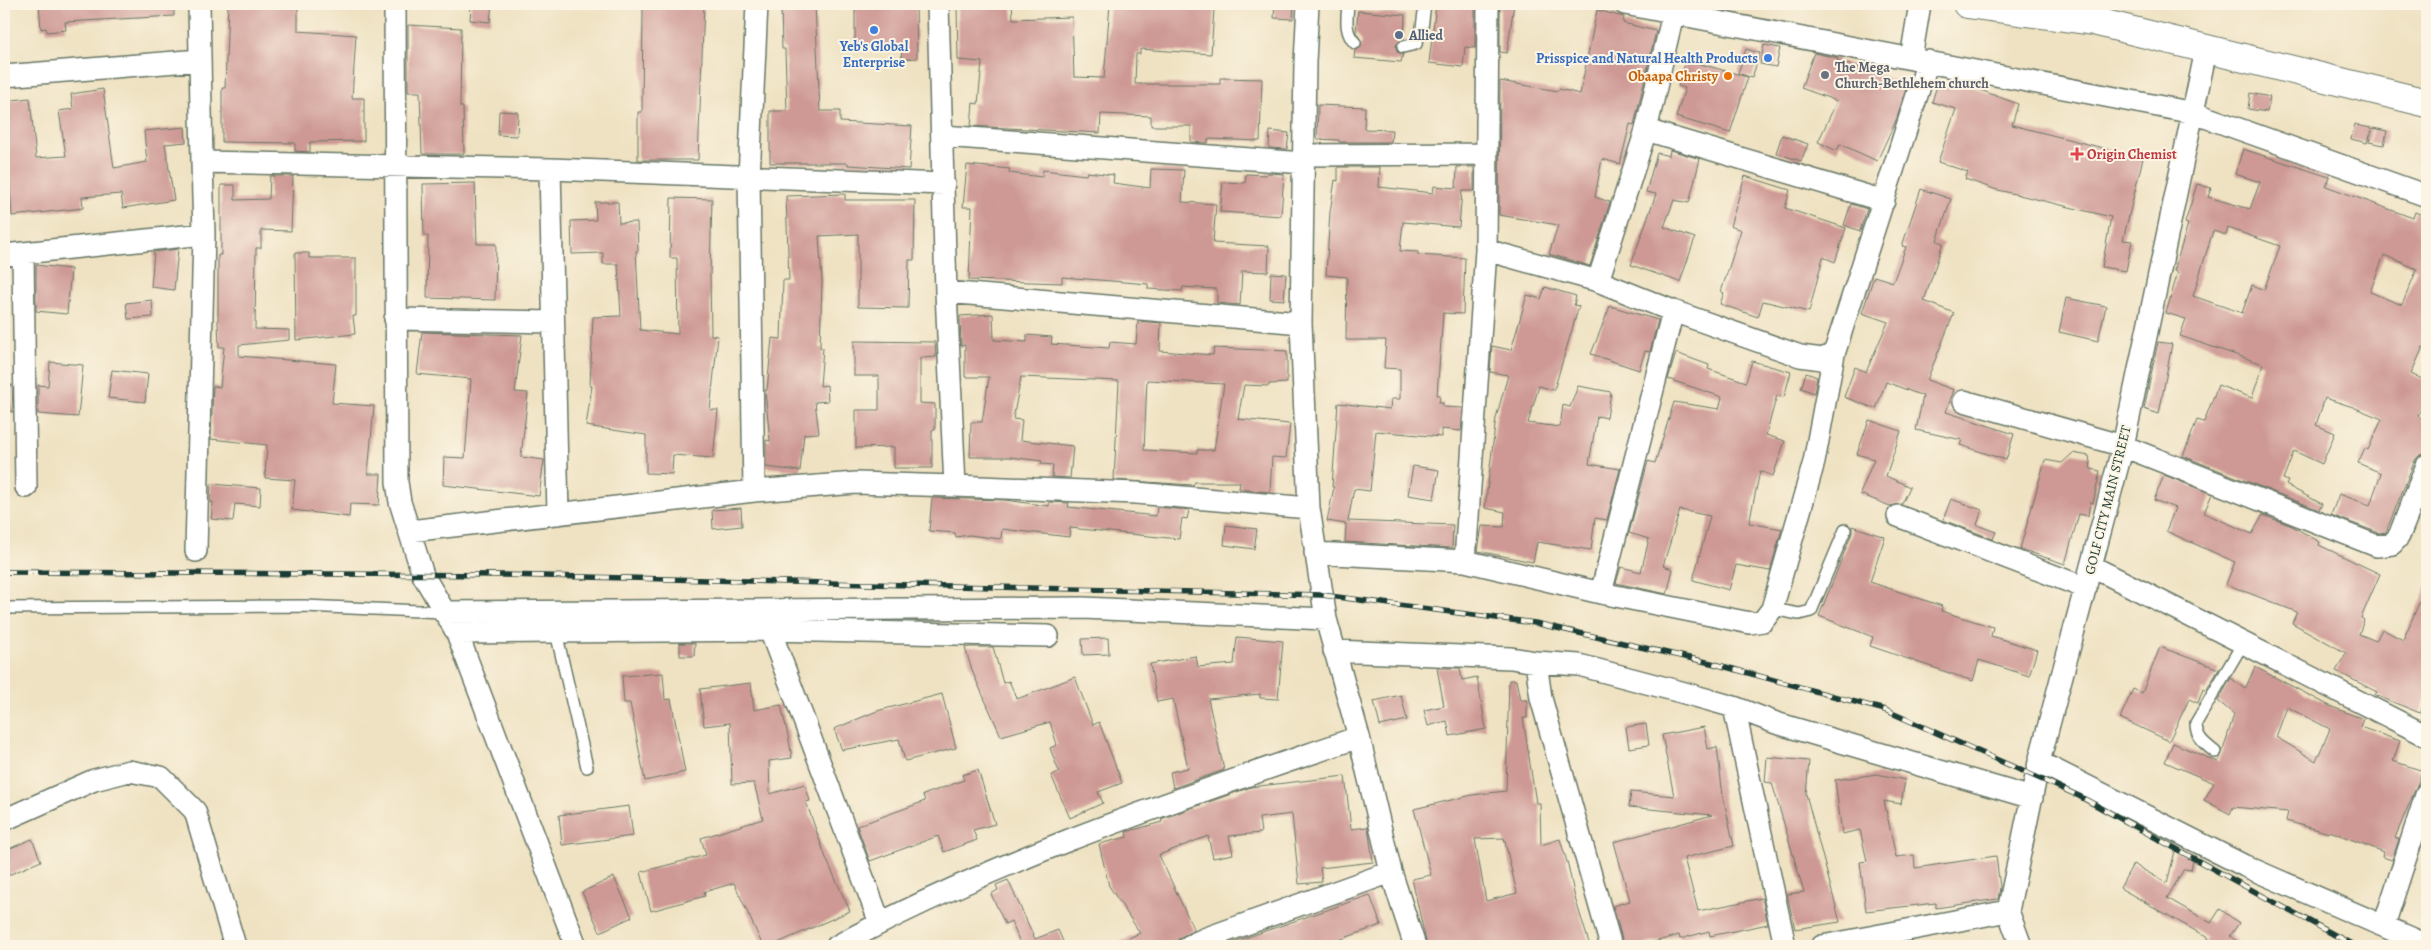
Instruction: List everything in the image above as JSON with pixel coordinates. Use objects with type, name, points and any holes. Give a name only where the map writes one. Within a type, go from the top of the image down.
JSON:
[{"type":"highway","points":[[1967,4],[2093,21],[2427,103]]},
{"type":"street","points":[[196,550],[204,234],[199,4]]},
{"type":"street","points":[[395,4],[395,320],[397,482],[400,502],[423,575],[457,633],[576,946]]},
{"type":"street","points":[[754,491],[749,177],[757,4]]},
{"type":"street","points":[[938,4],[946,292],[955,486]]},
{"type":"street","points":[[1308,4],[1302,323],[1309,508],[1326,619],[1359,737],[1391,872],[1415,946]]},
{"type":"street","points":[[1465,560],[1486,250],[1488,4]]},
{"type":"street","points":[[1625,4],[2194,113],[2427,196]]},
{"type":"street","points":[[1315,553],[1465,560],[1601,593],[1750,623],[1764,621],[1772,609],[1814,462],[1834,354],[1884,201],[1920,59],[1920,4]]},
{"type":"street","points":[[1598,282],[1646,130],[1673,14]]},
{"type":"street","name":"GOLF CITY MAIN STREET","points":[[2008,911],[2038,762],[2123,446],[2206,50]]},
{"type":"street","points":[[4,76],[200,60]]},
{"type":"street","points":[[1646,130],[1884,201]]},
{"type":"street","points":[[943,136],[1304,159],[1486,154]]},
{"type":"street","points":[[202,162],[550,169],[944,184]]},
{"type":"street","points":[[550,169],[558,514]]},
{"type":"street","points":[[26,487],[14,254],[204,234]]},
{"type":"street","points":[[1486,250],[1598,282],[1800,356],[1822,359],[1834,354]]},
{"type":"street","points":[[946,292],[1302,323]]},
{"type":"street","points":[[1601,593],[1673,311]]},
{"type":"street","points":[[395,320],[553,322]]},
{"type":"street","points":[[1964,401],[2123,446],[2377,546],[2392,544],[2399,536],[2427,465]]},
{"type":"street","points":[[410,531],[754,491],[856,484],[1136,493],[1309,508]]},
{"type":"street","points":[[1898,516],[2086,588]]},
{"type":"street","points":[[2091,566],[2427,736]]},
{"type":"street","points":[[443,612],[1083,608],[1326,619]]},
{"type":"street","points":[[457,633],[770,630],[1048,636]]},
{"type":"street","points":[[770,630],[880,923]]},
{"type":"street","points":[[1334,651],[1511,658],[1579,666],[1734,707],[1776,723],[2032,798]]},
{"type":"street","points":[[1536,662],[1541,698],[1611,946]]},
{"type":"street","points":[[1734,707],[1785,946]]},
{"type":"street","points":[[837,946],[880,923],[1122,818],[1359,737]]},
{"type":"street","points":[[2038,762],[2245,866],[2427,945]]},
{"type":"street","points":[[4,820],[94,780],[129,771],[161,776],[195,811],[235,946]]},
{"type":"street","points":[[2384,925],[2427,792]]},
{"type":"street","points":[[1200,944],[1391,872]]},
{"type":"street","points":[[1822,946],[1866,943],[2008,911],[2021,946]]},
{"type":"lane","points":[[1348,4],[1346,26],[1350,38],[1355,43]]},
{"type":"lane","points":[[1403,47],[1416,44],[1422,28],[1424,4]]},
{"type":"lane","points":[[1772,609],[1800,614],[1811,611],[1845,530]]},
{"type":"lane","points":[[4,608],[304,606],[443,612]]},
{"type":"lane","points":[[556,632],[587,767]]},
{"type":"lane","points":[[2215,752],[2200,741],[2196,733],[2196,723],[2243,643]]},
{"type":"building","points":[[39,4],[174,4],[174,16],[65,22],[66,30],[47,32],[46,28],[41,29]]},
{"type":"building","points":[[228,4],[298,4],[298,31],[356,35],[352,98],[364,98],[364,141],[310,142],[310,152],[295,151],[295,143],[222,142],[222,88],[225,88]]},
{"type":"building","points":[[471,4],[492,4],[490,22],[470,20]]},
{"type":"building","points":[[643,4],[704,4],[698,160],[638,160],[638,112],[642,112]]},
{"type":"building","points":[[781,4],[815,4],[820,111],[840,111],[840,122],[912,126],[909,169],[848,165],[848,163],[770,163],[770,111],[787,111],[785,49],[782,49]]},
{"type":"building","points":[[855,4],[916,4],[917,58],[902,59],[901,47],[855,47]]},
{"type":"building","points":[[957,4],[1012,4],[1013,19],[1072,17],[1074,77],[1104,78],[1110,4],[1182,4],[1182,7],[1214,9],[1211,54],[1140,49],[1140,54],[1136,54],[1135,84],[1220,84],[1220,78],[1262,79],[1260,141],[1208,139],[1208,143],[1191,142],[1191,126],[1151,126],[1151,116],[1101,114],[1100,133],[971,126],[973,103],[978,104],[982,62],[958,60]]},
{"type":"building","points":[[1275,4],[1294,4],[1293,19],[1274,18]]},
{"type":"building","points":[[1436,4],[1475,6],[1475,48],[1465,47],[1463,67],[1429,63]]},
{"type":"building","points":[[1500,4],[1514,4],[1507,53],[1500,52]]},
{"type":"building","points":[[1597,10],[1624,17],[1623,23],[1656,31],[1634,125],[1630,124],[1620,164],[1602,159],[1595,197],[1610,202],[1590,266],[1549,254],[1558,225],[1499,215],[1500,81],[1558,91],[1559,89],[1580,94]]},
{"type":"building","points":[[1358,11],[1405,15],[1404,39],[1396,45],[1397,52],[1403,54],[1401,62],[1354,58],[1355,50],[1360,48],[1362,42],[1356,32]]},
{"type":"building","points":[[408,25],[461,28],[460,107],[463,107],[464,154],[422,154],[420,92],[408,92]]},
{"type":"building","points":[[1764,45],[1780,48],[1776,67],[1760,64]]},
{"type":"building","points":[[1746,49],[1760,53],[1752,78],[1738,73]]},
{"type":"building","points":[[1814,53],[1838,58],[1837,60],[1907,85],[1897,118],[1877,161],[1840,144],[1837,151],[1818,142],[1837,101],[1801,88]]},
{"type":"building","points":[[1686,60],[1748,77],[1730,133],[1676,117],[1685,88],[1678,86]]},
{"type":"building","points":[[1956,81],[2018,104],[2012,125],[2143,158],[2123,240],[2132,241],[2126,271],[2102,267],[2111,217],[1994,189],[1965,179],[1968,172],[1938,162],[1956,109],[1932,102],[1938,82],[1954,88]]},
{"type":"building","points":[[103,89],[114,168],[147,162],[144,131],[185,127],[186,142],[165,144],[174,200],[123,208],[121,194],[82,197],[83,208],[12,216],[4,101],[30,98],[36,158],[66,156],[59,111],[73,109],[71,94]]},
{"type":"building","points":[[2250,93],[2270,97],[2267,112],[2248,109]]},
{"type":"building","points":[[1318,105],[1365,107],[1364,129],[1392,130],[1391,142],[1339,142],[1339,140],[1317,139]]},
{"type":"building","points":[[499,111],[518,112],[517,136],[498,135]]},
{"type":"building","points":[[2355,125],[2371,128],[2367,143],[2351,139]]},
{"type":"building","points":[[2373,128],[2387,131],[2384,145],[2369,142]]},
{"type":"building","points":[[1270,131],[1289,133],[1287,149],[1269,148]]},
{"type":"building","points":[[1782,135],[1808,144],[1801,161],[1776,153]]},
{"type":"building","points":[[2243,149],[2329,177],[2326,186],[2413,218],[2415,212],[2427,217],[2427,348],[2423,347],[2411,374],[2427,381],[2427,396],[2418,416],[2427,422],[2427,453],[2420,455],[2415,460],[2386,532],[2379,533],[2331,515],[2339,494],[2370,505],[2381,473],[2358,463],[2365,448],[2368,450],[2382,419],[2353,407],[2325,398],[2316,425],[2335,433],[2322,464],[2294,451],[2283,479],[2288,481],[2286,485],[2322,504],[2319,510],[2183,456],[2197,420],[2204,422],[2218,385],[2252,398],[2263,364],[2180,336],[2186,319],[2166,313],[2178,272],[2174,271],[2188,224],[2185,223],[2197,184],[2211,188],[2208,197],[2250,209],[2260,182],[2235,174]],"holes":[[[2228,228],[2280,246],[2264,290],[2252,285],[2242,313],[2193,296],[2213,231],[2226,235]],[[2384,255],[2417,269],[2402,305],[2370,292]]]},
{"type":"building","points":[[1670,150],[1700,159],[1689,203],[1674,200],[1664,227],[1695,238],[1680,282],[1631,265],[1656,194],[1646,192],[1657,153],[1669,156]]},
{"type":"building","points":[[967,165],[1010,169],[1009,173],[1042,177],[1043,170],[1086,175],[1087,172],[1114,175],[1113,183],[1150,188],[1151,169],[1184,170],[1182,202],[1216,204],[1213,243],[1269,246],[1268,272],[1242,271],[1240,305],[1217,303],[1217,289],[1183,287],[1182,291],[1148,289],[1148,284],[1062,277],[1062,283],[969,280],[972,207],[963,207]]},
{"type":"building","points":[[1338,167],[1380,167],[1379,187],[1433,193],[1434,186],[1456,188],[1457,167],[1474,167],[1474,191],[1462,191],[1459,227],[1403,222],[1400,251],[1418,252],[1418,255],[1465,258],[1463,314],[1443,313],[1437,396],[1440,396],[1439,403],[1443,403],[1443,407],[1463,408],[1461,431],[1441,429],[1441,437],[1376,431],[1370,491],[1354,489],[1348,521],[1453,525],[1452,548],[1345,542],[1346,524],[1327,521],[1334,487],[1332,487],[1338,403],[1390,409],[1391,399],[1400,399],[1400,369],[1384,368],[1386,340],[1346,340],[1347,277],[1326,275],[1330,212],[1335,180],[1338,181]]},
{"type":"building","points":[[1267,173],[1284,174],[1281,216],[1220,212],[1223,182],[1245,183],[1246,174],[1266,175]]},
{"type":"building","points":[[270,176],[293,176],[291,231],[261,230],[261,248],[256,248],[255,329],[289,330],[289,340],[239,345],[239,356],[336,364],[332,403],[374,406],[368,474],[381,474],[379,505],[350,504],[349,517],[292,510],[295,480],[265,478],[267,445],[211,439],[213,386],[220,387],[224,347],[219,347],[218,323],[218,255],[221,255],[221,185],[235,185],[235,200],[269,199]]},
{"type":"building","points":[[1745,176],[1790,190],[1785,208],[1846,228],[1835,262],[1823,257],[1809,312],[1763,301],[1758,317],[1720,304],[1724,293],[1721,292],[1741,230],[1730,226]]},
{"type":"building","points":[[475,183],[477,244],[496,244],[495,300],[427,298],[428,236],[424,236],[423,184]]},
{"type":"building","points":[[1921,189],[1951,199],[1937,241],[1943,243],[1924,301],[1954,313],[1927,380],[1954,390],[1946,412],[2014,434],[2006,460],[1960,445],[1962,440],[1916,430],[1923,396],[1886,382],[1876,409],[1844,397],[1855,367],[1866,372],[1888,322],[1862,313],[1874,276],[1893,282],[1906,247],[1902,246]]},
{"type":"building","points":[[845,194],[845,200],[915,200],[914,260],[909,260],[908,308],[858,307],[858,234],[819,236],[822,281],[820,348],[823,348],[820,386],[827,385],[828,401],[815,402],[819,433],[804,434],[800,471],[766,467],[766,440],[770,441],[765,390],[767,390],[772,338],[781,339],[783,280],[789,280],[786,196]]},
{"type":"building","points":[[671,198],[712,199],[711,335],[718,336],[710,410],[718,410],[713,458],[673,455],[672,474],[646,473],[646,435],[586,426],[592,386],[590,386],[593,317],[621,316],[618,264],[603,264],[603,253],[572,254],[571,221],[596,220],[595,202],[618,202],[619,223],[637,222],[638,251],[636,251],[640,330],[678,334],[677,258],[670,258]]},
{"type":"building","points":[[1851,204],[1867,209],[1860,231],[1844,225]]},
{"type":"building","points":[[178,249],[174,290],[151,287],[154,252]]},
{"type":"building","points":[[295,253],[309,253],[309,258],[356,258],[356,316],[353,316],[355,334],[296,340]]},
{"type":"building","points":[[36,265],[71,269],[67,314],[36,311]]},
{"type":"building","points":[[1271,273],[1286,274],[1284,300],[1270,299]]},
{"type":"building","points":[[1545,287],[1576,296],[1574,305],[1579,306],[1554,390],[1539,386],[1528,423],[1560,427],[1563,405],[1570,407],[1578,386],[1611,392],[1607,418],[1597,416],[1589,464],[1620,469],[1607,520],[1595,518],[1591,550],[1537,542],[1533,562],[1478,551],[1482,526],[1504,527],[1505,512],[1485,508],[1496,418],[1508,375],[1490,372],[1492,346],[1511,350],[1527,295],[1541,299]]},
{"type":"building","points":[[2066,298],[2106,306],[2098,341],[2059,332]]},
{"type":"building","points":[[152,300],[153,317],[128,319],[126,303]]},
{"type":"building","points":[[1610,306],[1658,320],[1650,352],[1645,351],[1639,370],[1591,354]]},
{"type":"building","points":[[993,314],[994,340],[1027,342],[1027,335],[1052,337],[1051,344],[1109,348],[1110,342],[1136,344],[1138,321],[1161,323],[1160,351],[1213,355],[1214,348],[1287,351],[1287,383],[1269,384],[1269,386],[1244,385],[1238,419],[1290,424],[1286,458],[1272,457],[1270,492],[1239,489],[1240,482],[1195,482],[1193,485],[1114,480],[1119,381],[1021,377],[1013,419],[1022,420],[1020,440],[1073,446],[1070,478],[1052,477],[1053,465],[1041,464],[1042,461],[1010,457],[970,457],[971,422],[982,422],[989,377],[965,377],[965,345],[961,346],[960,316]],"holes":[[[1147,380],[1224,384],[1214,450],[1197,450],[1197,453],[1144,450]]]},
{"type":"building","points":[[422,332],[522,335],[515,392],[528,393],[521,457],[544,460],[539,496],[443,485],[444,457],[465,458],[471,379],[417,374]]},
{"type":"building","points":[[854,341],[935,342],[936,357],[920,358],[920,403],[935,404],[935,430],[932,430],[932,468],[894,468],[894,447],[856,448],[856,410],[879,410],[879,376],[854,376]]},
{"type":"building","points":[[2158,342],[2172,344],[2159,414],[2144,409]]},
{"type":"building","points":[[1676,353],[1709,365],[1708,369],[1746,382],[1752,361],[1791,372],[1784,397],[1777,395],[1766,435],[1785,441],[1773,476],[1760,471],[1749,523],[1782,529],[1770,571],[1736,565],[1729,590],[1693,580],[1710,516],[1680,510],[1663,566],[1673,569],[1667,594],[1616,583],[1621,567],[1641,572],[1649,539],[1629,533],[1648,461],[1655,463],[1674,402],[1719,409],[1722,397],[1668,379]]},
{"type":"building","points":[[50,362],[83,365],[78,417],[38,414],[38,385],[48,386]]},
{"type":"building","points":[[112,370],[148,374],[145,402],[108,398]]},
{"type":"building","points":[[1806,373],[1817,377],[1814,393],[1801,388]]},
{"type":"building","points":[[4,384],[12,385],[13,412],[4,411]]},
{"type":"building","points":[[1869,420],[1901,431],[1886,476],[1910,487],[1902,504],[1890,506],[1860,494],[1874,459],[1857,454]]},
{"type":"building","points":[[2073,453],[2089,456],[2091,469],[2100,471],[2093,503],[2090,502],[2088,516],[2079,514],[2065,564],[2020,549],[2045,460],[2062,463]]},
{"type":"building","points":[[1413,466],[1439,470],[1434,499],[1408,495]]},
{"type":"building","points":[[2164,475],[2212,494],[2204,513],[2252,534],[2263,515],[2292,526],[2320,542],[2319,545],[2380,574],[2361,618],[2364,620],[2359,634],[2376,641],[2382,629],[2403,640],[2427,585],[2427,695],[2420,713],[2375,695],[2377,692],[2336,671],[2346,653],[2292,623],[2297,612],[2226,584],[2235,562],[2166,531],[2175,508],[2154,500]]},
{"type":"building","points":[[211,484],[261,488],[260,506],[235,504],[233,521],[211,519],[213,502],[210,502]]},
{"type":"building","points":[[932,498],[1005,500],[1049,506],[1049,502],[1069,503],[1068,507],[1156,516],[1157,507],[1189,510],[1187,519],[1182,518],[1179,539],[1070,528],[1069,537],[1002,529],[1001,539],[969,535],[956,537],[955,533],[929,531]]},
{"type":"building","points":[[1951,499],[1982,510],[1977,525],[1996,532],[1993,539],[1943,520]]},
{"type":"building","points":[[741,508],[742,526],[713,529],[712,510]]},
{"type":"building","points":[[1226,525],[1257,529],[1254,549],[1224,545]]},
{"type":"building","points":[[1852,526],[1885,537],[1870,582],[1942,606],[1941,611],[1993,627],[1991,636],[2037,650],[2029,676],[1979,660],[1973,681],[1870,646],[1873,637],[1819,616],[1852,533]]},
{"type":"building","points":[[1237,637],[1283,641],[1278,699],[1260,698],[1260,694],[1208,699],[1224,770],[1173,788],[1170,772],[1188,768],[1173,699],[1157,702],[1150,664],[1196,656],[1198,667],[1234,664]]},
{"type":"building","points":[[1108,638],[1109,654],[1083,655],[1082,639]]},
{"type":"building","points":[[680,643],[695,643],[694,656],[680,656]]},
{"type":"building","points":[[993,647],[1003,683],[1009,681],[1017,699],[1075,677],[1093,725],[1099,722],[1122,783],[1098,792],[1103,803],[1070,818],[1051,775],[1059,772],[1050,748],[1057,745],[1050,722],[1001,736],[973,673],[965,648]]},
{"type":"building","points":[[2160,647],[2219,669],[2206,691],[2203,689],[2198,703],[2189,699],[2169,741],[2120,718],[2133,689],[2142,693]]},
{"type":"building","points":[[2255,667],[2330,706],[2363,719],[2360,727],[2400,741],[2393,761],[2423,771],[2395,838],[2399,839],[2392,860],[2382,857],[2384,852],[2330,831],[2329,833],[2286,821],[2288,812],[2233,807],[2230,814],[2204,800],[2214,783],[2165,762],[2173,743],[2218,762],[2234,714],[2218,701],[2231,678],[2245,689]],"holes":[[[2287,707],[2330,729],[2316,761],[2276,737]]]},
{"type":"building","points":[[1437,668],[1460,668],[1462,680],[1477,677],[1486,729],[1450,736],[1447,721],[1428,726],[1424,710],[1444,706]]},
{"type":"building","points":[[663,673],[665,700],[671,699],[685,772],[645,781],[630,703],[624,703],[622,676]]},
{"type":"building","points":[[1509,680],[1516,680],[1520,700],[1527,700],[1527,718],[1523,718],[1536,803],[1540,803],[1541,845],[1560,839],[1590,946],[1427,946],[1412,879],[1431,875],[1414,809],[1472,795],[1506,791]],"holes":[[[1504,838],[1517,893],[1486,901],[1475,839]]]},
{"type":"building","points":[[751,683],[754,710],[781,705],[789,740],[792,758],[769,761],[770,794],[805,784],[810,801],[806,802],[826,858],[850,911],[771,946],[763,946],[734,883],[704,892],[705,896],[651,911],[641,872],[706,855],[701,838],[763,819],[754,783],[732,784],[730,723],[704,726],[700,689]]},
{"type":"building","points":[[942,694],[956,748],[905,761],[899,739],[842,750],[834,729],[877,711]]},
{"type":"building","points":[[1401,695],[1407,720],[1380,726],[1374,701]]},
{"type":"building","points":[[1646,724],[1649,745],[1629,748],[1626,727]]},
{"type":"building","points":[[1704,727],[1708,749],[1717,747],[1723,796],[1734,846],[1684,858],[1698,911],[1762,898],[1768,924],[1710,936],[1709,931],[1680,939],[1679,935],[1640,946],[1624,946],[1613,906],[1630,901],[1614,842],[1712,815],[1629,807],[1631,792],[1674,796],[1662,735]]},
{"type":"building","points":[[1767,757],[1809,761],[1806,794],[1840,922],[1795,929],[1787,894],[1804,892],[1772,783],[1765,782]]},
{"type":"building","points":[[978,770],[995,824],[973,830],[977,840],[944,852],[938,836],[870,861],[857,826],[925,801],[923,795],[964,780],[962,775]]},
{"type":"building","points":[[1877,774],[1905,780],[1901,804],[1884,801],[1896,857],[1914,855],[1915,868],[1996,856],[2000,887],[1998,899],[1936,908],[1936,903],[1866,911],[1860,862],[1867,861],[1860,830],[1842,834],[1835,780]]},
{"type":"building","points":[[1345,776],[1351,829],[1368,827],[1373,862],[1320,868],[1322,882],[1299,884],[1292,814],[1259,818],[1261,833],[1229,836],[1233,854],[1213,858],[1208,836],[1159,855],[1194,930],[1179,938],[1177,946],[1111,946],[1140,933],[1109,886],[1099,844],[1127,837],[1126,832],[1162,822],[1161,819],[1251,787]]},
{"type":"building","points":[[629,806],[633,836],[562,845],[559,815]]},
{"type":"building","points":[[32,839],[41,861],[4,877],[4,851]]},
{"type":"building","points":[[2175,851],[2194,856],[2191,870],[2184,869],[2167,898],[2211,923],[2220,909],[2239,923],[2230,936],[2243,946],[2202,946],[2208,938],[2120,888],[2133,864],[2167,883]]},
{"type":"building","points":[[614,877],[632,917],[600,932],[582,892]]},
{"type":"building","points":[[1008,880],[1035,939],[1058,930],[1065,946],[1019,946],[1021,945],[1011,921],[1005,924],[991,894],[998,890],[996,885]]},
{"type":"building","points":[[1370,895],[1381,925],[1322,946],[1228,946],[1228,944]]},
{"type":"railway","points":[[4,572],[503,575],[1322,595],[1535,623],[1711,663],[1885,710],[2079,796],[2355,946]]},
{"type":"place","name":"Yeb's Global Enterprise","points":[[874,30]]},
{"type":"place","name":"Allied","points":[[1399,35]]},
{"type":"place","name":"Prisspice and Natural Health Products","points":[[1768,58]]},
{"type":"place","name":"The Mega Church-Bethlehem church","points":[[1825,75]]},
{"type":"place","name":"Obaapa Christy","points":[[1728,76]]},
{"type":"place","name":"Origin Chemist","points":[[2077,154]]}]
